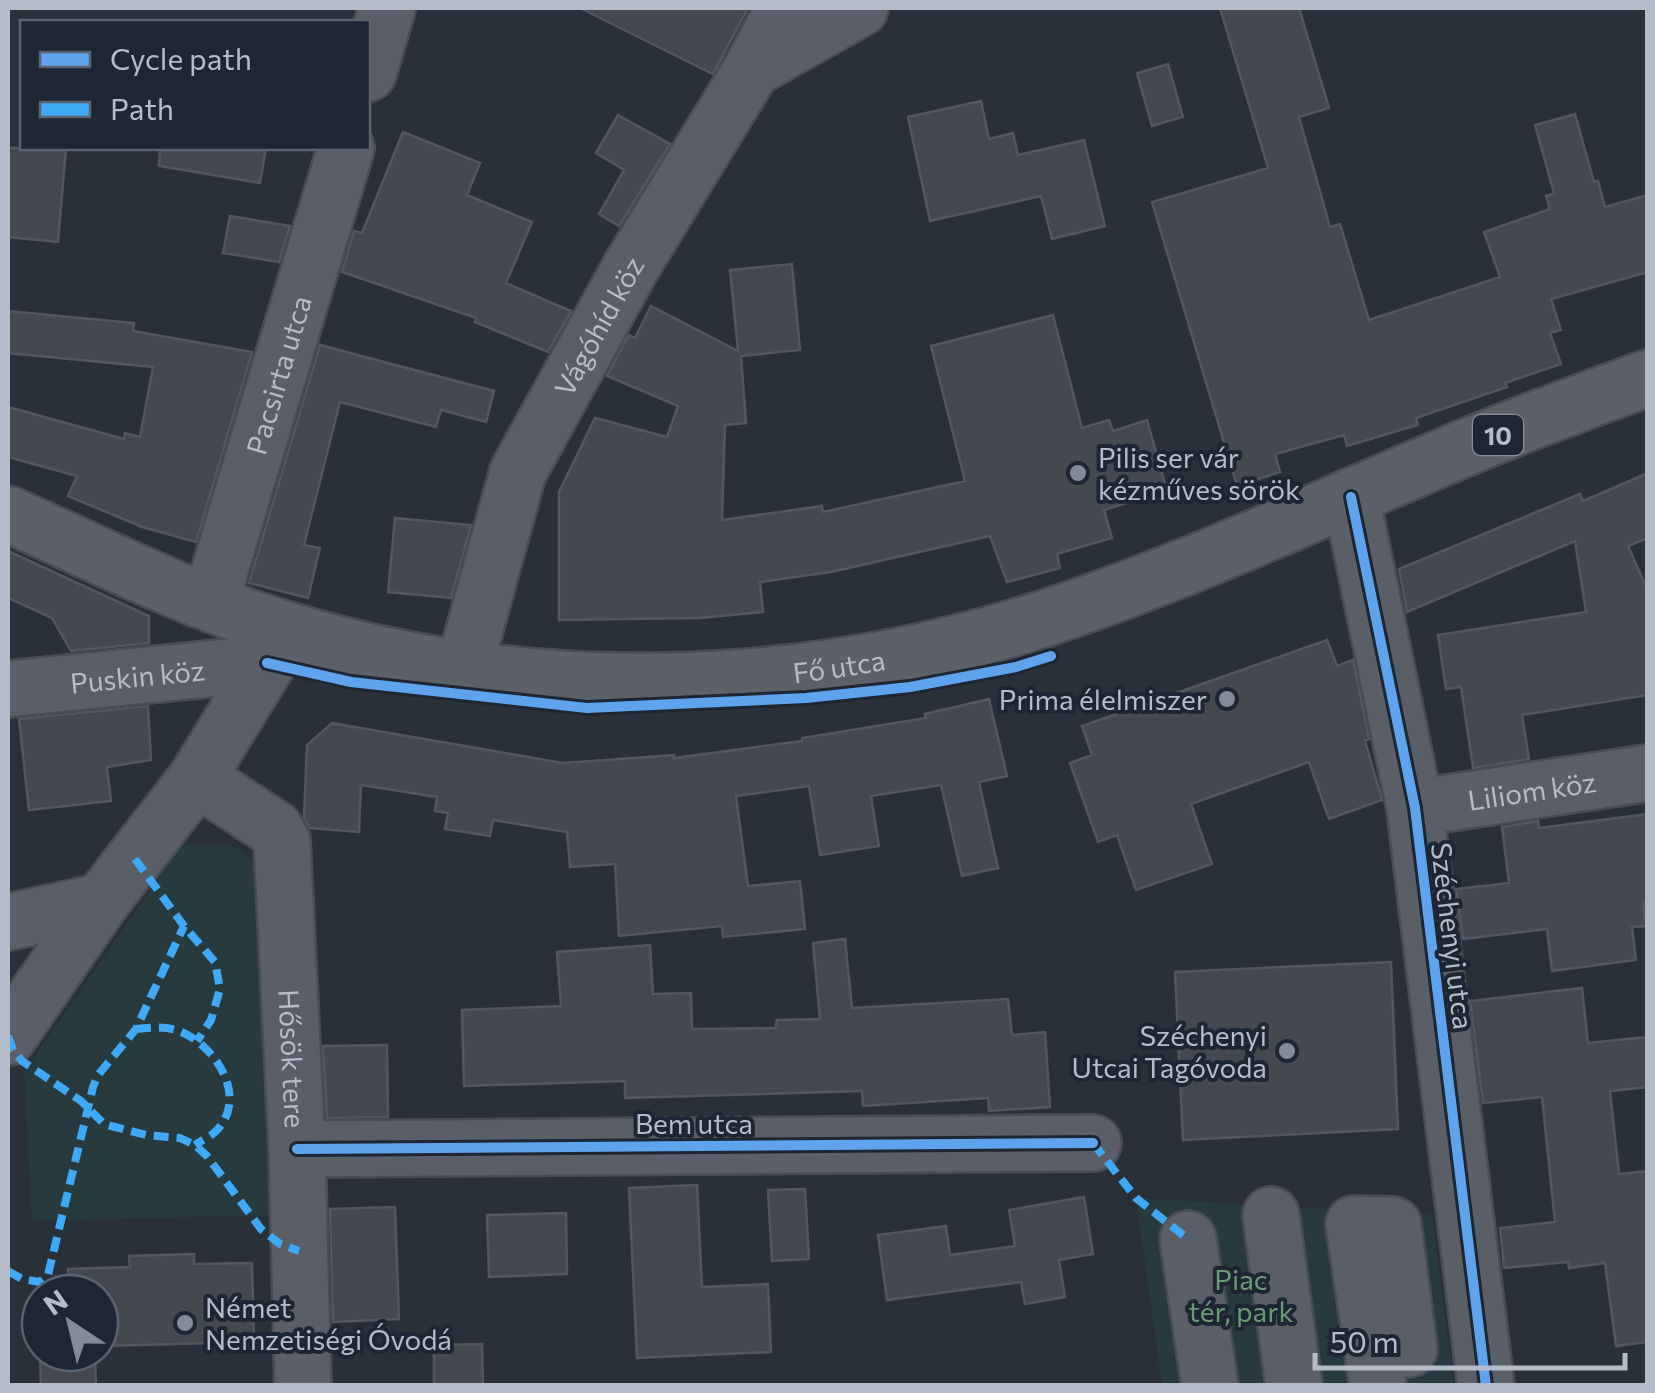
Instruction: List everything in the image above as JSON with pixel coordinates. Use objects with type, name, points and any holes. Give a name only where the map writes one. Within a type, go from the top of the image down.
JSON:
[{"type":"main road","name":"Fő utca","points":[[8,514],[210,603],[277,647],[566,679],[659,681],[765,676],[848,665],[1036,621],[1162,576],[1469,446],[1648,378]]},
{"type":"street","points":[[370,66],[387,8]]},
{"type":"street","name":"Vágóhíd köz","points":[[464,668],[518,472],[631,267],[752,69],[784,8]]},
{"type":"street","points":[[752,69],[860,8]]},
{"type":"street","name":"Pacsirta utca","points":[[210,603],[345,150]]},
{"type":"street","name":"Széchenyi utca","points":[[1351,497],[1414,808],[1486,1386]]},
{"type":"street","points":[[8,1037],[101,902],[197,778],[277,647]]},
{"type":"street","name":"Puskin köz","points":[[8,689],[277,647]]},
{"type":"street","name":"Liliom köz","points":[[1414,808],[1648,774]]},
{"type":"street","name":"Hősök tere","points":[[197,778],[275,829],[282,842],[297,1149],[303,1386]]},
{"type":"street","points":[[8,922],[101,902]]},
{"type":"street","name":"Bem utca","points":[[297,1149],[1093,1143]]},
{"type":"street","points":[[1272,1215],[1294,1386]]},
{"type":"street","points":[[1188,1239],[1210,1386]]},
{"type":"green space","points":[[181,845],[231,845],[254,860],[272,1215],[32,1221],[24,1072]]},
{"type":"green space","name":"Piac tér, park","points":[[1136,1198],[1432,1215],[1454,1385],[1162,1385]]},
{"type":"building","points":[[580,8],[748,8],[713,74]]},
{"type":"building","points":[[1220,8],[1299,8],[1329,108],[1299,117],[1330,227],[1340,224],[1369,320],[1500,277],[1484,232],[1550,209],[1546,196],[1554,193],[1535,125],[1575,114],[1605,207],[1648,195],[1648,272],[1551,299],[1561,330],[1550,333],[1561,364],[1416,418],[1418,425],[1347,446],[1344,435],[1275,454],[1280,472],[1237,486],[1152,202],[1268,168]]},
{"type":"building","points":[[1168,64],[1183,117],[1152,126],[1137,73]]},
{"type":"building","points":[[981,101],[989,139],[1013,133],[1018,155],[1084,140],[1105,226],[1052,239],[1041,196],[930,221],[908,117]]},
{"type":"building","points":[[618,115],[670,144],[619,226],[599,214],[624,170],[596,153]]},
{"type":"building","points":[[403,132],[480,163],[467,195],[532,222],[506,283],[571,311],[548,352],[475,322],[476,318],[342,272],[354,231],[362,233]]},
{"type":"building","points":[[8,148],[66,150],[58,242],[8,237]]},
{"type":"building","points":[[160,150],[266,150],[260,183],[159,166]]},
{"type":"building","points":[[230,216],[290,226],[279,262],[223,253]]},
{"type":"building","points":[[792,264],[800,350],[741,356],[746,423],[725,425],[722,520],[822,506],[823,512],[965,481],[931,346],[1053,315],[1082,428],[1109,420],[1113,431],[1147,420],[1167,491],[1104,510],[1112,538],[1057,554],[1060,568],[1007,582],[990,536],[831,572],[760,582],[763,612],[700,618],[559,620],[559,492],[595,418],[667,437],[678,406],[607,376],[629,335],[635,338],[651,306],[738,351],[730,270]]},
{"type":"building","points":[[8,311],[134,323],[133,331],[252,352],[196,542],[142,527],[68,496],[77,476],[8,457],[8,407],[124,439],[125,433],[140,437],[153,367],[8,353]]},
{"type":"building","points":[[320,345],[494,391],[486,422],[441,410],[436,427],[340,402],[304,545],[320,548],[308,598],[249,583]]},
{"type":"building","points":[[1648,473],[1648,538],[1628,546],[1648,591],[1648,695],[1522,715],[1529,759],[1473,768],[1461,687],[1446,689],[1438,635],[1586,612],[1575,541],[1407,612],[1399,569],[1580,494],[1583,501]]},
{"type":"building","points":[[395,518],[471,525],[451,598],[388,592]]},
{"type":"building","points":[[8,551],[149,616],[149,643],[71,651],[52,618],[8,598]]},
{"type":"building","points":[[1327,640],[1337,666],[1353,660],[1369,739],[1365,741],[1382,800],[1329,819],[1309,762],[1191,804],[1212,864],[1136,890],[1117,835],[1098,842],[1070,763],[1092,755],[1082,726]]},
{"type":"building","points":[[989,699],[1007,776],[979,782],[998,868],[962,876],[941,785],[871,796],[879,846],[820,855],[809,786],[736,796],[748,886],[800,881],[805,929],[723,937],[722,926],[619,936],[615,864],[570,867],[567,832],[493,820],[490,836],[445,829],[448,813],[435,811],[437,797],[361,785],[359,832],[310,828],[304,817],[307,745],[332,723],[563,763],[674,758],[802,741],[926,718],[925,714]]},
{"type":"building","points":[[148,706],[151,760],[107,767],[111,801],[29,810],[19,719]]},
{"type":"building","points":[[1648,814],[1648,901],[1643,902],[1646,926],[1632,927],[1636,960],[1552,971],[1547,929],[1463,939],[1456,889],[1509,883],[1502,827],[1538,821],[1539,828]]},
{"type":"building","points":[[845,939],[852,1008],[1008,999],[1012,1035],[1045,1032],[1050,1107],[989,1111],[988,1098],[863,1106],[862,1091],[625,1098],[625,1081],[464,1086],[462,1010],[561,1006],[557,952],[650,945],[653,994],[691,993],[692,1029],[775,1028],[777,1020],[820,1019],[813,943]]},
{"type":"building","name":"Széchenyi Utcai Tagóvoda","points":[[1391,962],[1398,1129],[1183,1140],[1175,972]]},
{"type":"building","points":[[1582,988],[1588,1043],[1648,1037],[1648,1087],[1610,1091],[1619,1174],[1648,1171],[1648,1342],[1616,1346],[1605,1263],[1569,1268],[1568,1262],[1504,1268],[1500,1228],[1555,1222],[1542,1097],[1483,1103],[1470,1001]]},
{"type":"building","points":[[387,1045],[388,1117],[327,1118],[323,1046]]},
{"type":"building","points":[[697,1185],[702,1287],[768,1284],[771,1352],[637,1358],[629,1188]]},
{"type":"building","points":[[805,1189],[809,1259],[772,1261],[768,1190]]},
{"type":"building","points":[[1084,1197],[1093,1254],[1059,1260],[1065,1297],[1025,1304],[1021,1282],[887,1300],[878,1235],[946,1226],[950,1255],[1015,1246],[1009,1210]]},
{"type":"building","points":[[395,1207],[399,1319],[333,1322],[330,1209]]},
{"type":"building","points":[[566,1213],[567,1274],[489,1277],[487,1215]]},
{"type":"building","points":[[194,1254],[194,1264],[252,1263],[254,1342],[120,1345],[120,1273],[68,1273],[68,1269],[130,1267],[129,1256]]},
{"type":"building","points":[[482,1344],[483,1386],[434,1386],[434,1345]]},
{"type":"building","points":[[41,1373],[96,1373],[96,1386],[41,1386]]},
{"type":"marked path","points":[[135,859],[215,962],[220,989],[211,1020],[197,1041]]},
{"type":"marked path","points":[[8,1271],[22,1279],[40,1282],[48,1275],[93,1087],[98,1075],[136,1029],[184,926]]},
{"type":"marked path","points":[[136,1029],[166,1028],[190,1036],[215,1059],[223,1073],[229,1103],[225,1118],[213,1134],[195,1145]]},
{"type":"marked path","points":[[8,1036],[22,1061],[81,1101],[104,1124],[146,1135],[180,1138],[195,1145],[261,1229],[280,1244],[299,1251]]},
{"type":"marked path","points":[[1093,1143],[1136,1198],[1188,1239]]},
{"type":"cycle path","points":[[1351,497],[1415,808],[1486,1386]]},
{"type":"cycle path","points":[[267,663],[351,682],[587,708],[806,698],[910,687],[1016,667],[1051,656]]},
{"type":"cycle path","points":[[297,1149],[1093,1143]]},
{"type":"place","name":"Pilis ser vár kézműves sörök","points":[[1078,473]]},
{"type":"place","name":"Prima élelmiszer","points":[[1227,699]]},
{"type":"place","name":"Széchenyi Utcai Tagóvoda","points":[[1287,1051]]},
{"type":"place","name":"Német Nemzetiségi Óvodá","points":[[185,1323]]}]
